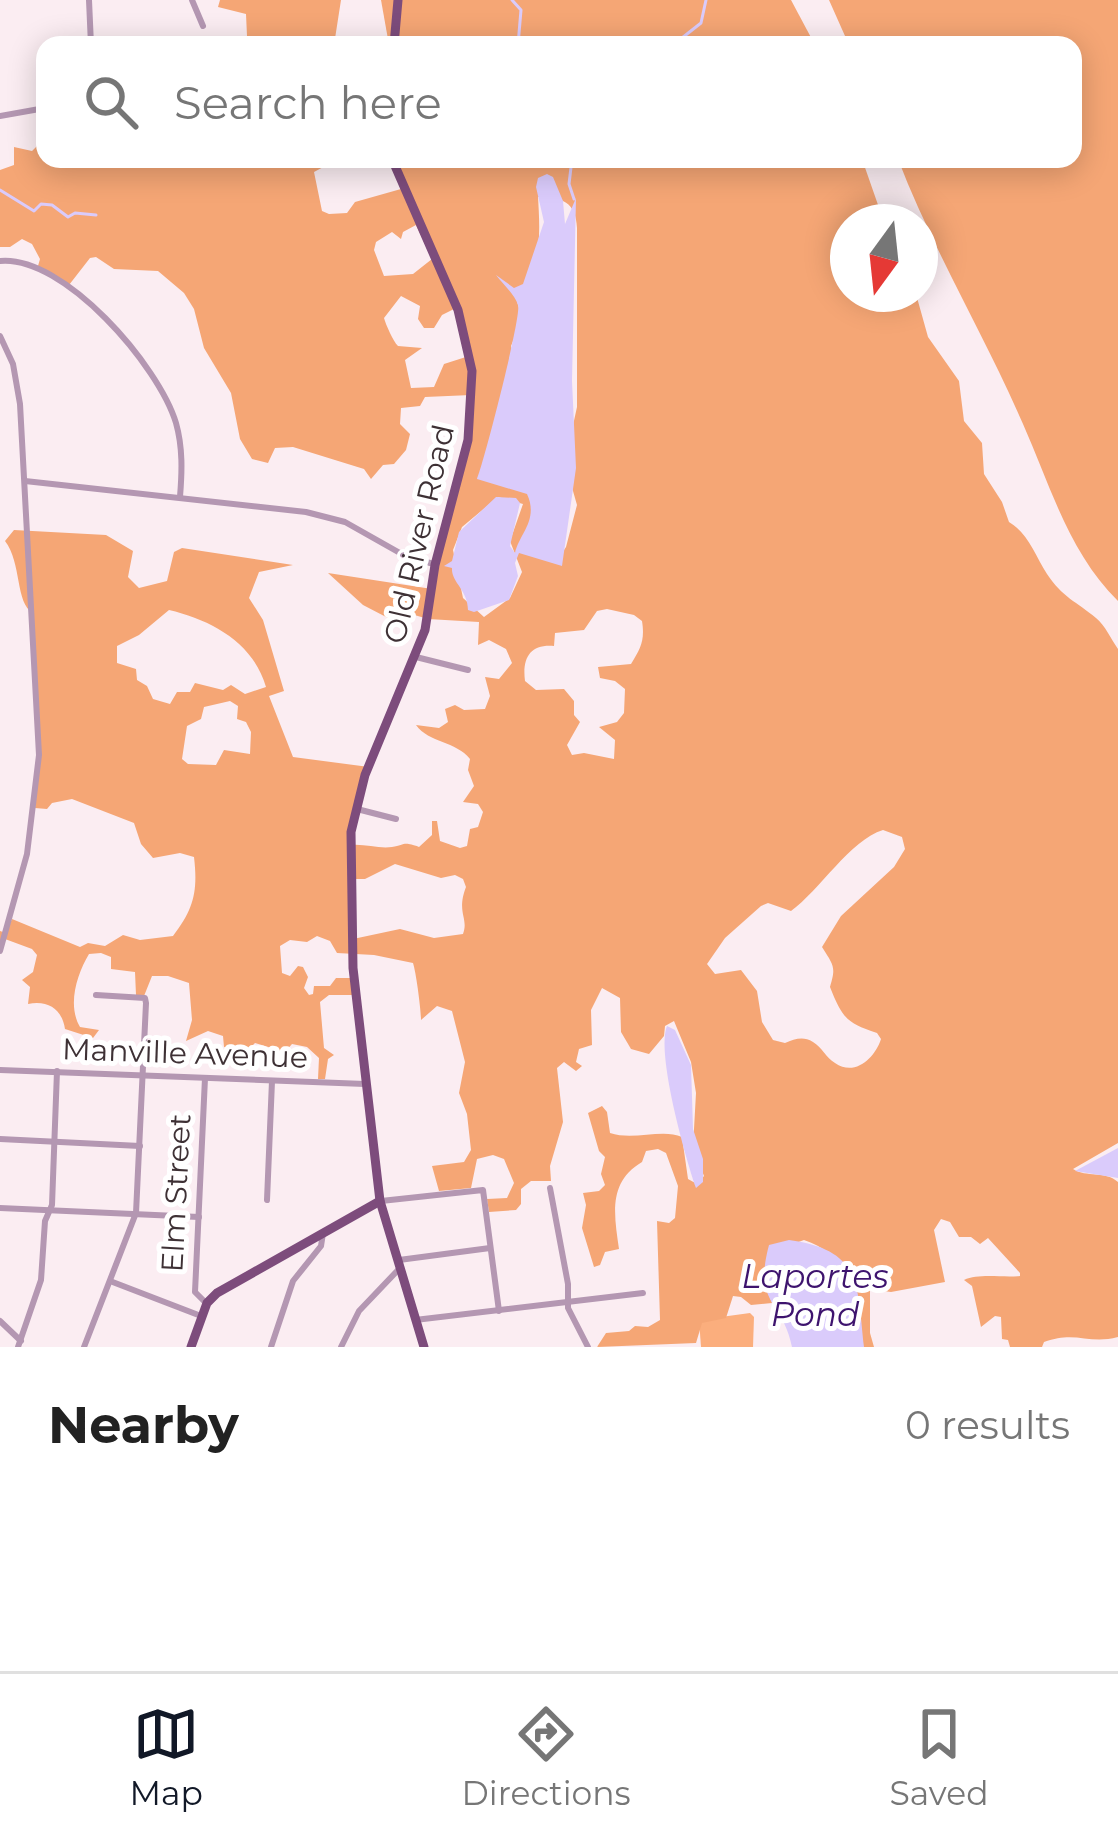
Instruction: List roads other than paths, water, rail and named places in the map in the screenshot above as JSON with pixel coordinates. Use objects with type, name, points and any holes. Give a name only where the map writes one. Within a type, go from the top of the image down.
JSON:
[{"type":"main road","points":[[395,36],[398,0]]},
{"type":"main road","name":"Old River Road","points":[[396,168],[458,310],[472,371],[468,440],[435,565],[425,631],[354,808],[350,848],[353,968],[380,1201],[424,1347]]},
{"type":"main road","points":[[191,1347],[207,1304],[238,1279],[380,1201]]},
{"type":"street","points":[[88,0],[90,36]]},
{"type":"street","points":[[192,0],[203,26]]},
{"type":"street","points":[[0,116],[36,110]]},
{"type":"street","points":[[0,260],[34,265],[50,274],[104,319],[146,365],[176,423],[182,463],[180,498]]},
{"type":"street","points":[[0,336],[18,387],[39,755],[27,854],[0,951]]},
{"type":"street","points":[[25,481],[306,512],[345,522],[406,556],[435,565]]},
{"type":"street","points":[[416,657],[468,670]]},
{"type":"street","points":[[354,808],[396,819]]},
{"type":"street","points":[[84,1347],[136,1213],[140,1146],[145,998],[96,995]]},
{"type":"street","name":"Manville Avenue","points":[[0,1070],[369,1084]]},
{"type":"street","points":[[20,1344],[41,1280],[57,1071]]},
{"type":"street","name":"Elm Street","points":[[205,1078],[195,1292],[207,1304]]},
{"type":"street","points":[[267,1200],[272,1081]]},
{"type":"street","points":[[0,1139],[140,1146]]},
{"type":"street","points":[[550,1188],[572,1320],[588,1347]]},
{"type":"street","points":[[380,1201],[483,1190],[499,1311]]},
{"type":"street","points":[[0,1208],[200,1217]]},
{"type":"street","points":[[271,1347],[293,1281],[321,1246],[322,1233]]},
{"type":"street","points":[[341,1347],[359,1311],[400,1263],[490,1248]]},
{"type":"street","points":[[110,1281],[201,1316]]},
{"type":"street","points":[[415,1320],[643,1293]]},
{"type":"street","points":[[0,1321],[20,1344]]},
{"type":"water","points":[[553,177],[563,201],[565,224],[576,198],[572,381],[576,468],[562,566],[519,553],[518,576],[509,600],[474,612],[468,610],[452,568],[444,566],[452,561],[459,532],[496,497],[516,498],[520,503],[510,546],[515,553],[530,519],[527,494],[477,479],[518,315],[516,301],[496,275],[514,288],[523,284],[544,222],[536,187],[538,178]]},
{"type":"water","points":[[667,1026],[675,1030],[691,1065],[693,1129],[703,1159],[703,1182],[696,1188],[668,1081]]},
{"type":"water","points":[[1118,1148],[1118,1178],[1075,1171]]},
{"type":"water","name":"Laportes Pond","points":[[789,1240],[831,1252],[852,1274],[864,1347],[792,1347],[765,1280],[769,1245]]},
{"type":"waterway","points":[[512,0],[521,10],[519,36]]},
{"type":"waterway","points":[[684,36],[701,23],[706,0]]},
{"type":"waterway","points":[[571,168],[574,199]]},
{"type":"waterway","points":[[0,190],[34,211],[41,204],[52,205],[68,217],[96,215]]}]
